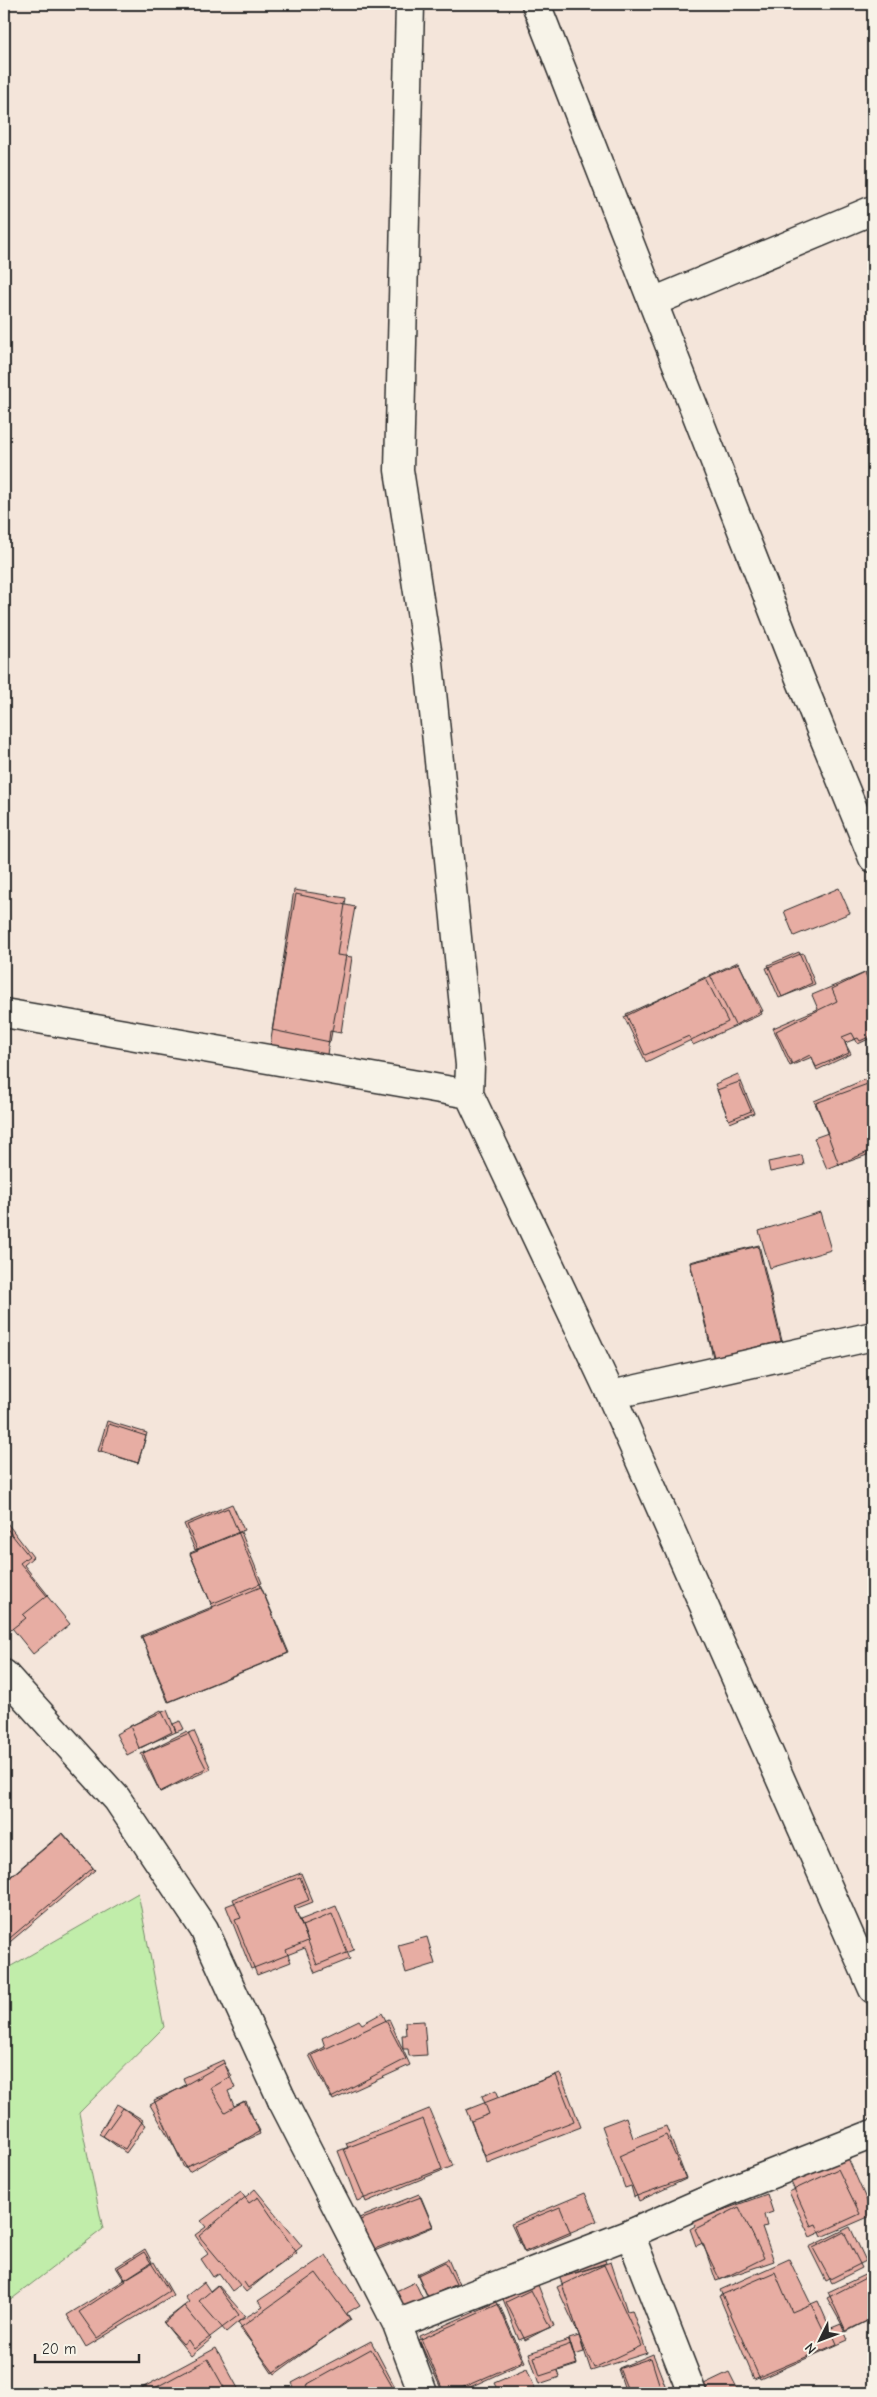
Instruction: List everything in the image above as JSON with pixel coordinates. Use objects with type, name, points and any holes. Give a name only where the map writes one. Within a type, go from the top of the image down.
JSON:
[{"type":"street","points":[[410,4],[399,470],[429,663],[470,1065],[469,1094],[611,1395],[873,1989]]},
{"type":"street","points":[[536,4],[799,676],[873,858]]},
{"type":"street","points":[[653,302],[873,210]]},
{"type":"street","points":[[4,1013],[469,1094]]},
{"type":"street","points":[[611,1395],[873,1336]]},
{"type":"street","points":[[4,1674],[117,1799],[204,1929],[282,2100],[397,2324],[423,2393]]},
{"type":"street","points":[[397,2324],[630,2234],[728,2191],[873,2134]]},
{"type":"street","points":[[630,2234],[692,2393]]},
{"type":"green space","points":[[138,1893],[164,2027],[79,2113],[103,2229],[4,2305],[4,1975],[6,1969]]},
{"type":"building","points":[[839,888],[850,913],[794,936],[784,911]]},
{"type":"building","points":[[294,890],[346,898],[337,955],[352,957],[341,1033],[330,1031],[327,1055],[270,1046]]},
{"type":"building","points":[[296,894],[355,907],[330,1042],[272,1030]]},
{"type":"building","points":[[799,952],[812,983],[782,997],[768,965]]},
{"type":"building","points":[[803,953],[815,984],[779,998],[766,968]]},
{"type":"building","points":[[738,962],[763,1011],[735,1025],[710,975]]},
{"type":"building","points":[[739,963],[762,1014],[693,1045],[689,1036],[645,1055],[626,1014]]},
{"type":"building","points":[[867,972],[873,987],[873,1035],[860,1041],[858,1038],[845,1043],[849,1053],[816,1067],[812,1057],[790,1066],[773,1028],[818,1009],[812,995]]},
{"type":"building","points":[[865,973],[873,991],[873,1037],[858,1044],[852,1033],[842,1037],[851,1054],[817,1070],[810,1055],[792,1064],[776,1031],[837,1001],[832,989]]},
{"type":"building","points":[[705,977],[728,1022],[646,1062],[624,1017]]},
{"type":"building","points":[[738,1074],[754,1113],[730,1123],[715,1084]]},
{"type":"building","points":[[873,1076],[873,1150],[827,1169],[814,1138],[828,1133],[814,1101]]},
{"type":"building","points":[[739,1082],[751,1111],[729,1120],[717,1090]]},
{"type":"building","points":[[873,1082],[873,1153],[839,1165],[816,1103]]},
{"type":"building","points":[[802,1155],[804,1165],[770,1172],[768,1162]]},
{"type":"building","points":[[820,1212],[831,1250],[770,1268],[759,1231]]},
{"type":"building","points":[[759,1245],[782,1341],[714,1357],[690,1262]]},
{"type":"building","points":[[758,1246],[782,1345],[714,1361],[690,1263]]},
{"type":"building","points":[[107,1421],[147,1433],[138,1463],[98,1451]]},
{"type":"building","points":[[109,1424],[146,1436],[138,1463],[101,1451]]},
{"type":"building","points":[[232,1504],[244,1530],[195,1550],[184,1524]]},
{"type":"building","points":[[228,1508],[289,1653],[169,1702],[142,1637],[213,1608],[190,1554],[198,1551],[187,1525]]},
{"type":"building","points":[[4,1519],[33,1557],[24,1565],[48,1595],[23,1615],[26,1618],[4,1635]]},
{"type":"building","points":[[4,1525],[29,1556],[20,1563],[70,1624],[33,1654],[12,1628],[4,1635]]},
{"type":"building","points":[[241,1532],[262,1583],[211,1604],[190,1553]]},
{"type":"building","points":[[261,1587],[288,1653],[168,1702],[141,1636]]},
{"type":"building","points":[[161,1710],[172,1732],[127,1755],[116,1734]]},
{"type":"building","points":[[167,1710],[176,1732],[139,1748],[130,1726]]},
{"type":"building","points":[[180,1721],[184,1729],[176,1732],[173,1724]]},
{"type":"building","points":[[187,1731],[206,1768],[160,1792],[141,1754]]},
{"type":"building","points":[[194,1731],[211,1769],[160,1792],[143,1753]]},
{"type":"building","points":[[62,1833],[93,1868],[4,1943],[4,1879],[5,1881]]},
{"type":"building","points":[[63,1833],[95,1870],[4,1947],[4,1877],[7,1880]]},
{"type":"building","points":[[301,1873],[313,1902],[295,1909],[308,1941],[286,1950],[291,1962],[257,1975],[235,1920],[241,1918],[233,1899]]},
{"type":"building","points":[[300,1877],[309,1900],[294,1906],[302,1926],[332,1914],[350,1959],[315,1973],[305,1948],[251,1969],[226,1906]]},
{"type":"building","points":[[336,1906],[354,1950],[317,1965],[300,1920]]},
{"type":"building","points":[[427,1937],[435,1964],[406,1973],[398,1945]]},
{"type":"building","points":[[382,2013],[406,2059],[331,2098],[309,2055],[325,2047],[322,2038],[359,2020],[362,2024]]},
{"type":"building","points":[[389,2019],[410,2065],[333,2100],[312,2055]]},
{"type":"building","points":[[424,2021],[427,2055],[409,2056],[408,2049],[403,2049],[402,2035],[406,2035],[405,2022]]},
{"type":"building","points":[[223,2060],[235,2088],[228,2091],[234,2106],[246,2101],[260,2134],[184,2168],[154,2100],[186,2086],[183,2078]]},
{"type":"building","points":[[224,2063],[232,2076],[211,2088],[225,2112],[244,2101],[260,2131],[189,2172],[150,2105]]},
{"type":"building","points":[[560,2073],[581,2127],[487,2163],[471,2121],[489,2114],[482,2096],[496,2090],[499,2097]]},
{"type":"building","points":[[556,2075],[574,2121],[485,2156],[466,2110]]},
{"type":"building","points":[[117,2104],[143,2120],[125,2149],[99,2134]]},
{"type":"building","points":[[123,2108],[146,2125],[126,2153],[103,2136]]},
{"type":"building","points":[[429,2109],[453,2166],[366,2202],[344,2149],[348,2148],[346,2143]]},
{"type":"building","points":[[626,2117],[633,2138],[666,2126],[686,2178],[634,2197],[631,2186],[625,2188],[602,2126]]},
{"type":"building","points":[[423,2119],[442,2169],[357,2201],[338,2151]]},
{"type":"building","points":[[666,2135],[686,2179],[639,2201],[619,2156]]},
{"type":"building","points":[[848,2158],[873,2215],[822,2237],[816,2224],[811,2226],[791,2182]]},
{"type":"building","points":[[838,2169],[860,2214],[810,2237],[789,2192]]},
{"type":"building","points":[[255,2189],[302,2246],[246,2292],[199,2236]]},
{"type":"building","points":[[241,2192],[249,2203],[258,2197],[297,2253],[248,2288],[244,2282],[232,2291],[219,2273],[213,2277],[201,2259],[208,2254],[195,2235],[206,2227],[201,2221]]},
{"type":"building","points":[[585,2193],[597,2221],[524,2252],[511,2224]]},
{"type":"building","points":[[419,2194],[433,2227],[372,2252],[359,2218]]},
{"type":"building","points":[[767,2194],[773,2212],[764,2215],[767,2226],[762,2227],[774,2261],[716,2281],[703,2243],[696,2246],[690,2229],[695,2226],[693,2221]]},
{"type":"building","points":[[421,2197],[433,2226],[372,2250],[360,2220]]},
{"type":"building","points":[[560,2207],[571,2234],[525,2253],[514,2226]]},
{"type":"building","points":[[739,2207],[764,2258],[720,2280],[695,2229]]},
{"type":"building","points":[[850,2227],[866,2261],[826,2281],[809,2247]]},
{"type":"building","points":[[844,2232],[862,2268],[832,2283],[813,2248]]},
{"type":"building","points":[[145,2249],[152,2262],[124,2280],[116,2267]]},
{"type":"building","points":[[144,2252],[169,2291],[97,2338],[79,2312],[126,2281],[118,2268]]},
{"type":"building","points":[[326,2255],[360,2305],[347,2313],[351,2320],[272,2373],[238,2322],[263,2307],[258,2301]]},
{"type":"building","points":[[603,2255],[606,2263],[565,2276],[563,2269]]},
{"type":"building","points":[[448,2259],[460,2287],[430,2302],[417,2274]]},
{"type":"building","points":[[789,2259],[824,2331],[841,2324],[848,2340],[760,2379],[720,2290]]},
{"type":"building","points":[[154,2262],[173,2295],[86,2347],[67,2315]]},
{"type":"building","points":[[445,2262],[456,2284],[428,2297],[418,2275]]},
{"type":"building","points":[[611,2262],[627,2311],[632,2310],[647,2353],[591,2371],[560,2278]]},
{"type":"building","points":[[604,2265],[641,2346],[594,2368],[557,2287]]},
{"type":"building","points":[[873,2271],[873,2318],[846,2331],[828,2292]]},
{"type":"building","points":[[775,2272],[792,2312],[818,2301],[837,2344],[754,2379],[719,2296]]},
{"type":"building","points":[[316,2273],[350,2319],[275,2374],[240,2328]]},
{"type":"building","points":[[873,2274],[873,2318],[846,2332],[827,2298]]},
{"type":"building","points":[[204,2282],[210,2291],[217,2285],[239,2315],[194,2349],[188,2340],[183,2344],[163,2322],[189,2302],[185,2297]]},
{"type":"building","points":[[415,2282],[423,2299],[402,2309],[394,2292]]},
{"type":"building","points":[[218,2285],[245,2316],[226,2332],[199,2301]]},
{"type":"building","points":[[538,2285],[554,2326],[519,2340],[503,2299]]},
{"type":"building","points":[[531,2290],[550,2327],[525,2340],[506,2302]]},
{"type":"building","points":[[497,2302],[523,2361],[450,2393],[444,2393],[420,2336]]},
{"type":"building","points":[[499,2304],[525,2362],[457,2393],[443,2393],[419,2340]]},
{"type":"building","points":[[184,2306],[211,2339],[191,2356],[164,2323]]},
{"type":"building","points":[[579,2336],[584,2352],[574,2355],[569,2339]]},
{"type":"building","points":[[569,2340],[577,2365],[558,2371],[560,2377],[539,2384],[529,2353]]},
{"type":"building","points":[[371,2341],[395,2387],[382,2393],[287,2393],[286,2391],[294,2387],[292,2383]]},
{"type":"building","points":[[571,2344],[577,2364],[540,2376],[534,2357]]},
{"type":"building","points":[[216,2348],[240,2392],[142,2393],[140,2389]]},
{"type":"building","points":[[371,2349],[393,2388],[383,2393],[310,2393],[306,2385]]},
{"type":"building","points":[[653,2354],[668,2393],[629,2393],[619,2368]]},
{"type":"building","points":[[651,2358],[662,2393],[626,2393],[618,2369]]},
{"type":"building","points":[[208,2359],[227,2393],[155,2393],[153,2389]]},
{"type":"building","points":[[527,2369],[537,2393],[499,2393],[494,2383]]},
{"type":"building","points":[[729,2372],[738,2390],[730,2393],[709,2393],[704,2384]]}]
